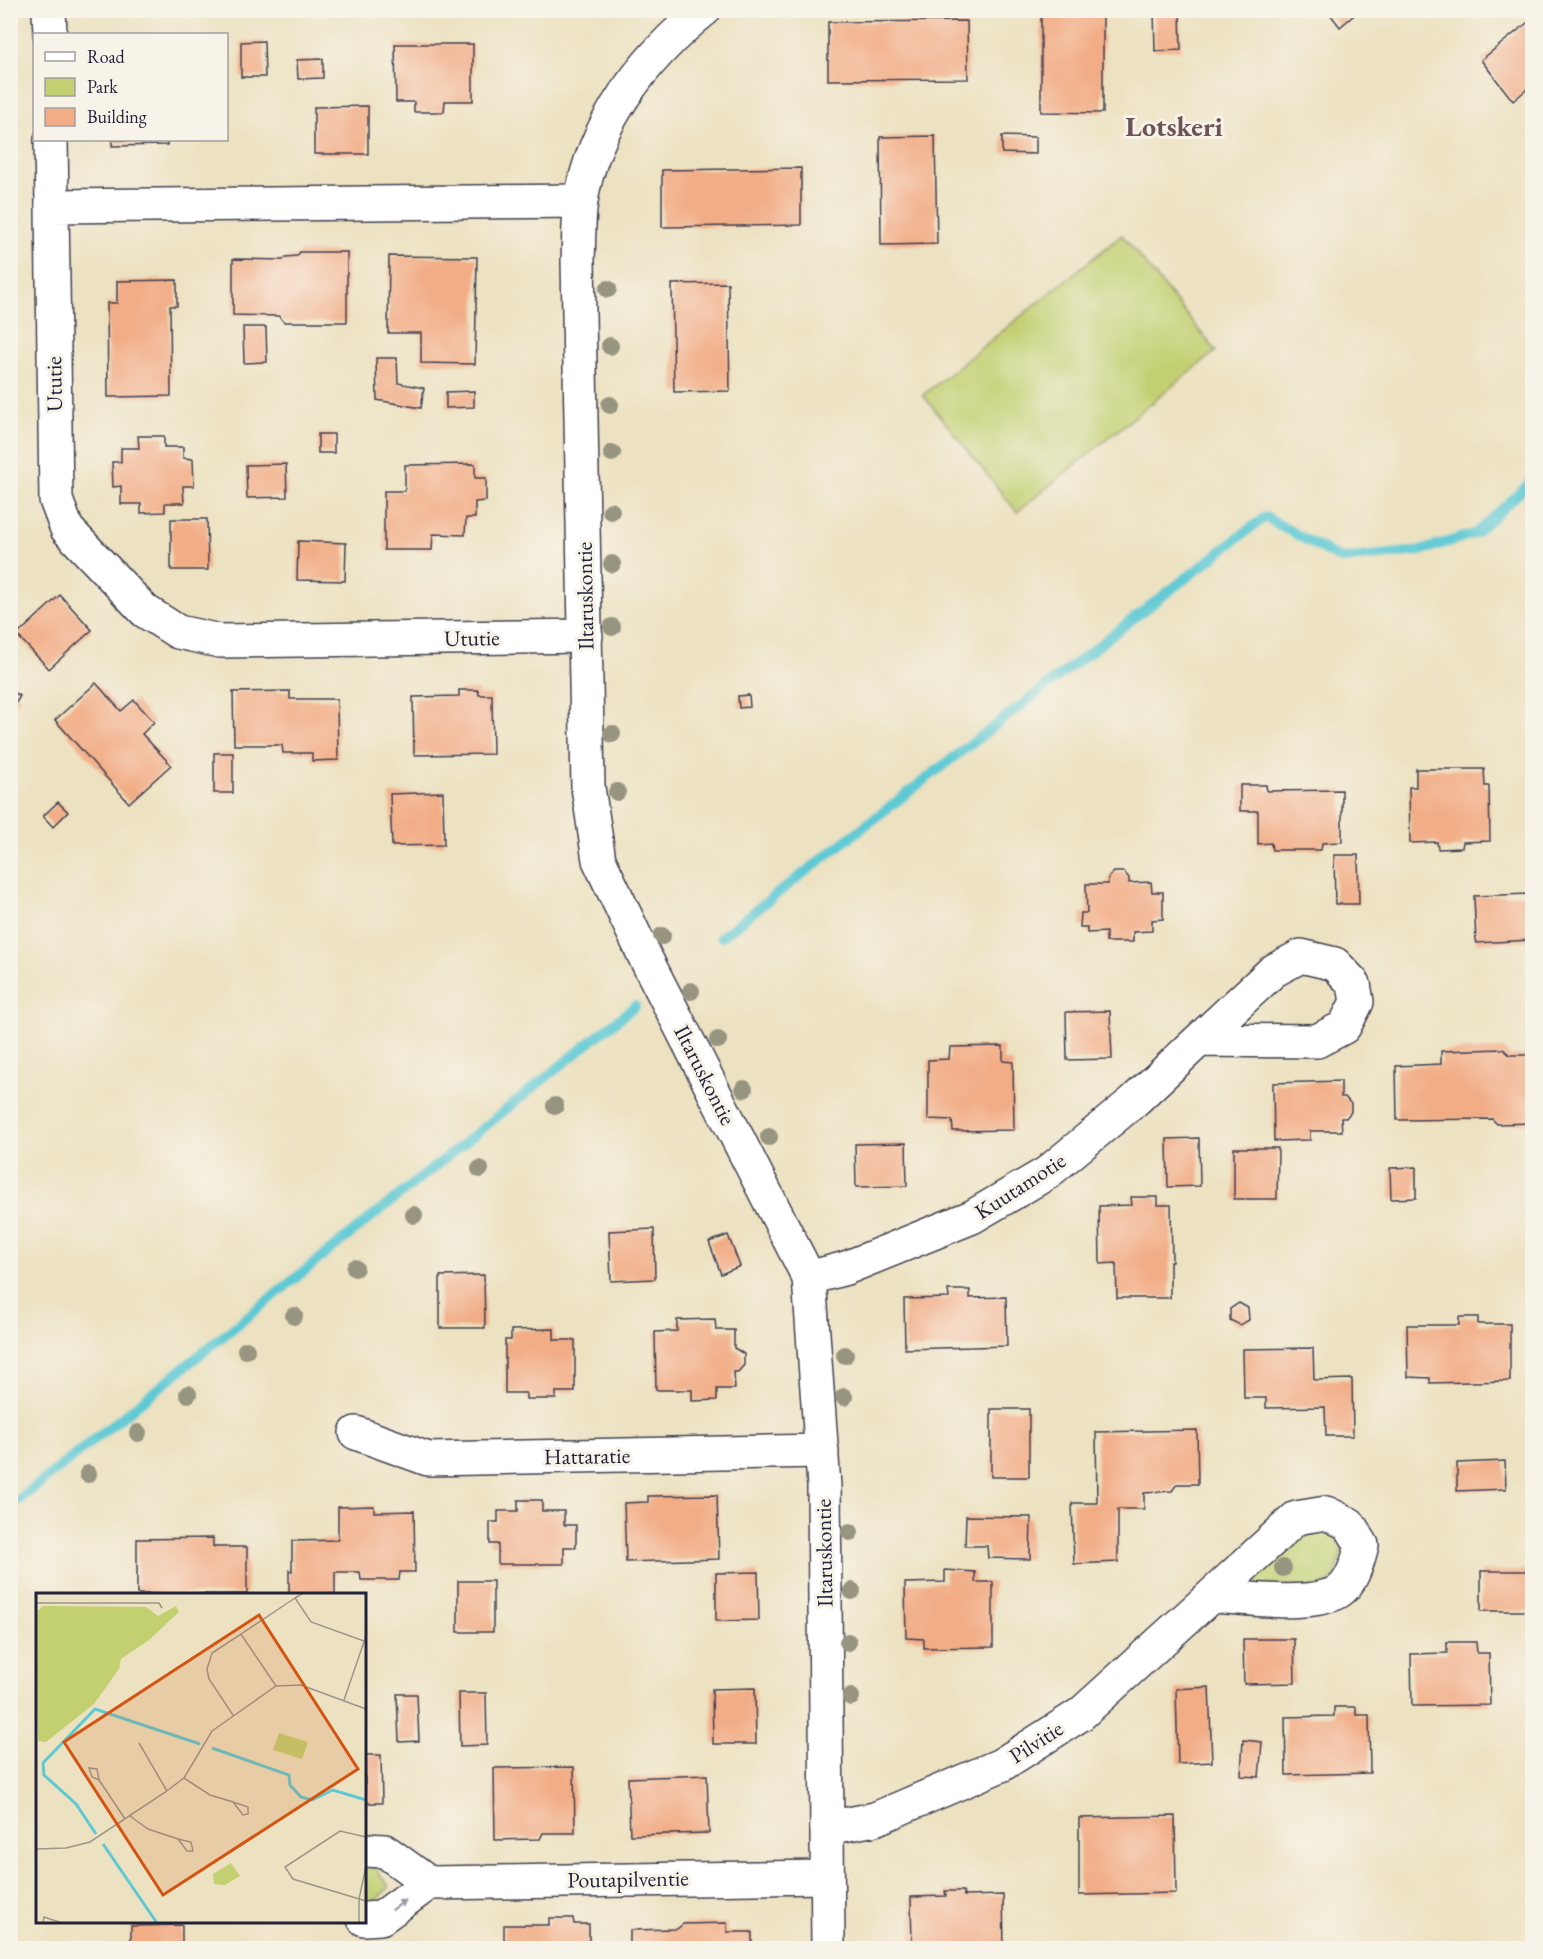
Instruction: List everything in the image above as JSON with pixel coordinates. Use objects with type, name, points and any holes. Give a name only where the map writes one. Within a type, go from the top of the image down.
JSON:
[{"type":"street","points":[[49,10],[50,33]]},
{"type":"street","name":"Iltaruskontie","points":[[704,10],[641,70],[608,120],[589,171],[581,201],[578,261],[588,787],[599,860],[645,957],[809,1278],[822,1451],[828,1948]]},
{"type":"street","name":"Ututie","points":[[51,141],[56,500],[67,529],[145,611],[178,632],[220,641],[586,636]]},
{"type":"street","points":[[52,206],[581,201]]},
{"type":"street","name":"Kuutamotie","points":[[809,1278],[846,1268],[972,1217],[1047,1173],[1134,1101],[1199,1040]]},
{"type":"street","name":"Hattaratie","points":[[356,1433],[428,1459],[822,1451]]},
{"type":"street","name":"Pilvitie","points":[[827,1828],[875,1819],[1001,1766],[1081,1714],[1211,1596]]},
{"type":"street","points":[[366,1850],[385,1851],[429,1883],[381,1918],[366,1919]]},
{"type":"street","name":"Poutapilventie","points":[[429,1883],[827,1877]]},
{"type":"green space","points":[[1122,235],[1216,351],[1017,512],[923,395]]},
{"type":"green space","points":[[1310,1527],[1334,1535],[1343,1546],[1335,1579],[1318,1589],[1257,1585],[1254,1573]]},
{"type":"green space","points":[[366,1866],[375,1867],[389,1887],[372,1904],[366,1903]]},
{"type":"building","points":[[1041,10],[1103,10],[1103,113],[1041,112]]},
{"type":"building","points":[[1154,10],[1180,10],[1181,50],[1155,51]]},
{"type":"building","points":[[1327,10],[1360,10],[1340,27]]},
{"type":"building","points":[[1532,19],[1532,85],[1513,101],[1481,60]]},
{"type":"building","points":[[967,21],[968,79],[828,80],[828,22]]},
{"type":"building","points":[[264,41],[265,77],[241,77],[241,42]]},
{"type":"building","points":[[395,44],[473,44],[473,101],[445,101],[444,112],[414,112],[414,102],[396,102]]},
{"type":"building","points":[[323,59],[323,78],[298,79],[297,60]]},
{"type":"building","points":[[368,106],[368,154],[314,154],[314,107]]},
{"type":"building","points":[[935,136],[937,244],[881,245],[880,137]]},
{"type":"building","points":[[1002,136],[1036,137],[1036,154],[1002,153]]},
{"type":"building","points":[[112,141],[167,141],[167,145],[112,146]]},
{"type":"building","points":[[801,168],[801,225],[662,227],[662,170]]},
{"type":"building","points":[[300,252],[347,252],[347,322],[284,322],[279,316],[233,315],[233,259],[283,260],[286,257],[297,256]]},
{"type":"building","points":[[389,256],[477,257],[475,364],[421,363],[421,333],[388,333]]},
{"type":"building","points":[[177,280],[177,306],[170,306],[171,396],[108,397],[107,303],[117,303],[117,281]]},
{"type":"building","points":[[728,283],[730,391],[674,392],[672,284]]},
{"type":"building","points":[[243,327],[266,327],[267,362],[244,363]]},
{"type":"building","points":[[376,358],[397,358],[398,383],[424,388],[421,408],[377,400]]},
{"type":"building","points":[[474,391],[474,407],[446,408],[446,392]]},
{"type":"building","points":[[318,434],[334,434],[334,453],[318,453]]},
{"type":"building","points":[[138,436],[164,436],[164,447],[183,447],[183,458],[193,459],[194,486],[183,486],[184,503],[165,503],[165,512],[141,513],[141,504],[121,504],[121,486],[113,487],[112,462],[121,462],[121,448],[139,448]]},
{"type":"building","points":[[286,464],[287,497],[247,498],[246,465]]},
{"type":"building","points":[[475,464],[475,478],[486,478],[486,501],[475,502],[475,518],[466,518],[465,535],[433,534],[432,550],[384,550],[384,491],[405,491],[405,465]]},
{"type":"building","points":[[171,519],[207,519],[208,570],[171,570]]},
{"type":"building","points":[[298,541],[346,543],[345,581],[297,580]]},
{"type":"building","points":[[60,595],[92,630],[49,669],[17,635]]},
{"type":"building","points":[[96,683],[121,711],[134,700],[154,722],[142,734],[171,765],[129,803],[55,720]]},
{"type":"building","points":[[10,690],[20,696],[10,713]]},
{"type":"building","points":[[459,690],[478,690],[479,695],[492,695],[493,754],[414,755],[413,697],[459,696]]},
{"type":"building","points":[[290,691],[290,699],[337,699],[338,760],[312,761],[312,753],[283,753],[282,745],[234,745],[233,692]]},
{"type":"building","points":[[749,695],[750,707],[739,708],[738,696]]},
{"type":"building","points":[[214,753],[233,753],[233,793],[214,793]]},
{"type":"building","points":[[1416,769],[1484,769],[1485,786],[1489,786],[1490,841],[1463,842],[1462,848],[1438,849],[1437,842],[1410,843],[1409,787],[1416,787]]},
{"type":"building","points":[[1240,785],[1266,785],[1267,791],[1342,790],[1342,842],[1322,843],[1321,850],[1272,850],[1271,843],[1258,844],[1258,811],[1240,811]]},
{"type":"building","points":[[443,792],[444,845],[392,846],[390,794]]},
{"type":"building","points":[[58,802],[68,812],[53,827],[43,816]]},
{"type":"building","points":[[1334,855],[1358,855],[1359,904],[1335,904]]},
{"type":"building","points":[[1114,872],[1124,872],[1129,878],[1129,883],[1151,882],[1152,892],[1163,892],[1163,919],[1152,920],[1152,931],[1133,932],[1133,942],[1106,942],[1106,932],[1087,933],[1087,927],[1080,927],[1081,913],[1087,913],[1086,884],[1108,884],[1108,878]]},
{"type":"building","points":[[1529,894],[1531,940],[1476,943],[1474,896]]},
{"type":"building","points":[[1110,1011],[1112,1059],[1067,1060],[1066,1012]]},
{"type":"building","points":[[1003,1046],[1003,1061],[1013,1062],[1014,1130],[953,1131],[952,1120],[928,1119],[928,1060],[949,1059],[950,1047]]},
{"type":"building","points":[[1503,1049],[1510,1055],[1532,1055],[1532,1123],[1497,1124],[1492,1119],[1397,1120],[1396,1066],[1441,1064],[1441,1051]]},
{"type":"building","points":[[1341,1081],[1341,1097],[1345,1097],[1351,1104],[1351,1112],[1346,1118],[1341,1118],[1342,1131],[1310,1131],[1310,1140],[1274,1141],[1273,1083]]},
{"type":"building","points":[[1199,1138],[1200,1186],[1168,1187],[1167,1139]]},
{"type":"building","points":[[906,1143],[907,1186],[856,1187],[855,1144]]},
{"type":"building","points":[[1234,1148],[1278,1148],[1277,1199],[1234,1199]]},
{"type":"building","points":[[1416,1167],[1416,1198],[1391,1199],[1390,1168]]},
{"type":"building","points":[[1131,1197],[1158,1197],[1158,1205],[1171,1205],[1170,1298],[1117,1298],[1116,1263],[1100,1264],[1099,1206],[1132,1205]]},
{"type":"building","points":[[654,1229],[655,1279],[611,1281],[609,1231]]},
{"type":"building","points":[[728,1235],[740,1266],[721,1274],[709,1242]]},
{"type":"building","points":[[484,1275],[485,1328],[440,1328],[440,1276]]},
{"type":"building","points":[[948,1290],[970,1290],[970,1298],[1006,1297],[1007,1346],[905,1349],[904,1299],[949,1298]]},
{"type":"building","points":[[1239,1303],[1248,1308],[1249,1320],[1240,1325],[1230,1320],[1230,1309]]},
{"type":"building","points":[[1459,1317],[1478,1317],[1478,1324],[1510,1324],[1510,1381],[1430,1383],[1430,1378],[1408,1377],[1407,1325],[1459,1325]]},
{"type":"building","points":[[715,1319],[716,1330],[734,1330],[734,1348],[744,1354],[744,1365],[738,1372],[734,1372],[735,1389],[717,1389],[717,1400],[692,1401],[692,1390],[656,1390],[655,1332],[677,1331],[677,1320]]},
{"type":"building","points":[[554,1329],[554,1340],[575,1340],[575,1392],[556,1392],[556,1399],[526,1399],[526,1393],[505,1393],[505,1340],[511,1340],[511,1330]]},
{"type":"building","points":[[1313,1348],[1314,1380],[1352,1379],[1353,1436],[1326,1436],[1325,1407],[1266,1408],[1266,1398],[1244,1398],[1243,1349]]},
{"type":"building","points":[[991,1409],[1029,1409],[1029,1477],[991,1477]]},
{"type":"building","points":[[1197,1430],[1198,1484],[1177,1484],[1172,1491],[1144,1493],[1144,1509],[1118,1509],[1118,1562],[1074,1564],[1072,1503],[1097,1503],[1096,1432]]},
{"type":"building","points":[[1505,1461],[1506,1489],[1457,1491],[1457,1463]]},
{"type":"building","points":[[717,1495],[719,1559],[626,1562],[624,1503],[648,1502],[648,1496]]},
{"type":"building","points":[[518,1500],[542,1500],[542,1511],[564,1511],[564,1525],[576,1525],[576,1547],[564,1547],[564,1564],[498,1564],[498,1544],[490,1544],[490,1522],[498,1522],[498,1511],[518,1511]]},
{"type":"building","points":[[374,1506],[374,1512],[414,1511],[415,1572],[400,1572],[399,1580],[361,1580],[360,1572],[335,1572],[335,1593],[289,1593],[292,1541],[338,1540],[338,1507]]},
{"type":"building","points":[[966,1516],[1031,1517],[1030,1559],[988,1558],[987,1546],[965,1546]]},
{"type":"building","points":[[213,1538],[213,1547],[247,1547],[247,1593],[137,1593],[137,1539]]},
{"type":"building","points":[[945,1570],[975,1572],[975,1582],[993,1582],[993,1647],[924,1648],[924,1639],[906,1638],[905,1583],[945,1582]]},
{"type":"building","points":[[1481,1571],[1532,1571],[1532,1611],[1481,1611]]},
{"type":"building","points":[[758,1572],[759,1620],[716,1621],[716,1573]]},
{"type":"building","points":[[458,1581],[493,1581],[493,1632],[458,1632]]},
{"type":"building","points":[[1243,1639],[1294,1639],[1295,1683],[1244,1684]]},
{"type":"building","points":[[1447,1642],[1476,1642],[1477,1653],[1489,1653],[1490,1705],[1412,1706],[1411,1654],[1447,1653]]},
{"type":"building","points":[[1209,1687],[1212,1762],[1178,1764],[1176,1689]]},
{"type":"building","points":[[755,1688],[756,1744],[713,1744],[712,1689]]},
{"type":"building","points":[[459,1693],[486,1693],[487,1745],[460,1746]]},
{"type":"building","points":[[397,1694],[417,1694],[419,1741],[399,1742]]},
{"type":"building","points":[[1334,1707],[1356,1707],[1356,1715],[1369,1715],[1370,1773],[1286,1775],[1285,1717],[1334,1716]]},
{"type":"building","points":[[1243,1740],[1262,1742],[1259,1777],[1241,1776]]},
{"type":"building","points":[[366,1755],[381,1755],[382,1803],[367,1803],[366,1813]]},
{"type":"building","points":[[574,1767],[575,1833],[543,1833],[540,1839],[495,1840],[494,1768]]},
{"type":"building","points":[[707,1775],[709,1833],[630,1835],[628,1778]]},
{"type":"building","points":[[1175,1816],[1176,1893],[1079,1895],[1079,1818]]},
{"type":"building","points":[[945,1891],[963,1891],[964,1896],[1003,1895],[1004,1947],[912,1948],[911,1897],[946,1896]]},
{"type":"building","points":[[549,1918],[573,1918],[574,1924],[589,1924],[589,1948],[504,1948],[504,1925],[549,1925]]},
{"type":"building","points":[[727,1923],[727,1932],[752,1932],[752,1948],[630,1948],[630,1930],[677,1929],[683,1924]]},
{"type":"building","points":[[182,1925],[182,1948],[131,1948],[131,1926]]},
{"type":"waterway","points":[[721,937],[1265,517],[1341,559],[1420,551],[1476,533],[1532,481]]},
{"type":"waterway","points":[[10,1507],[635,1006]]},
{"type":"district","name":"Lotskeri","points":[[1174,126]]}]
